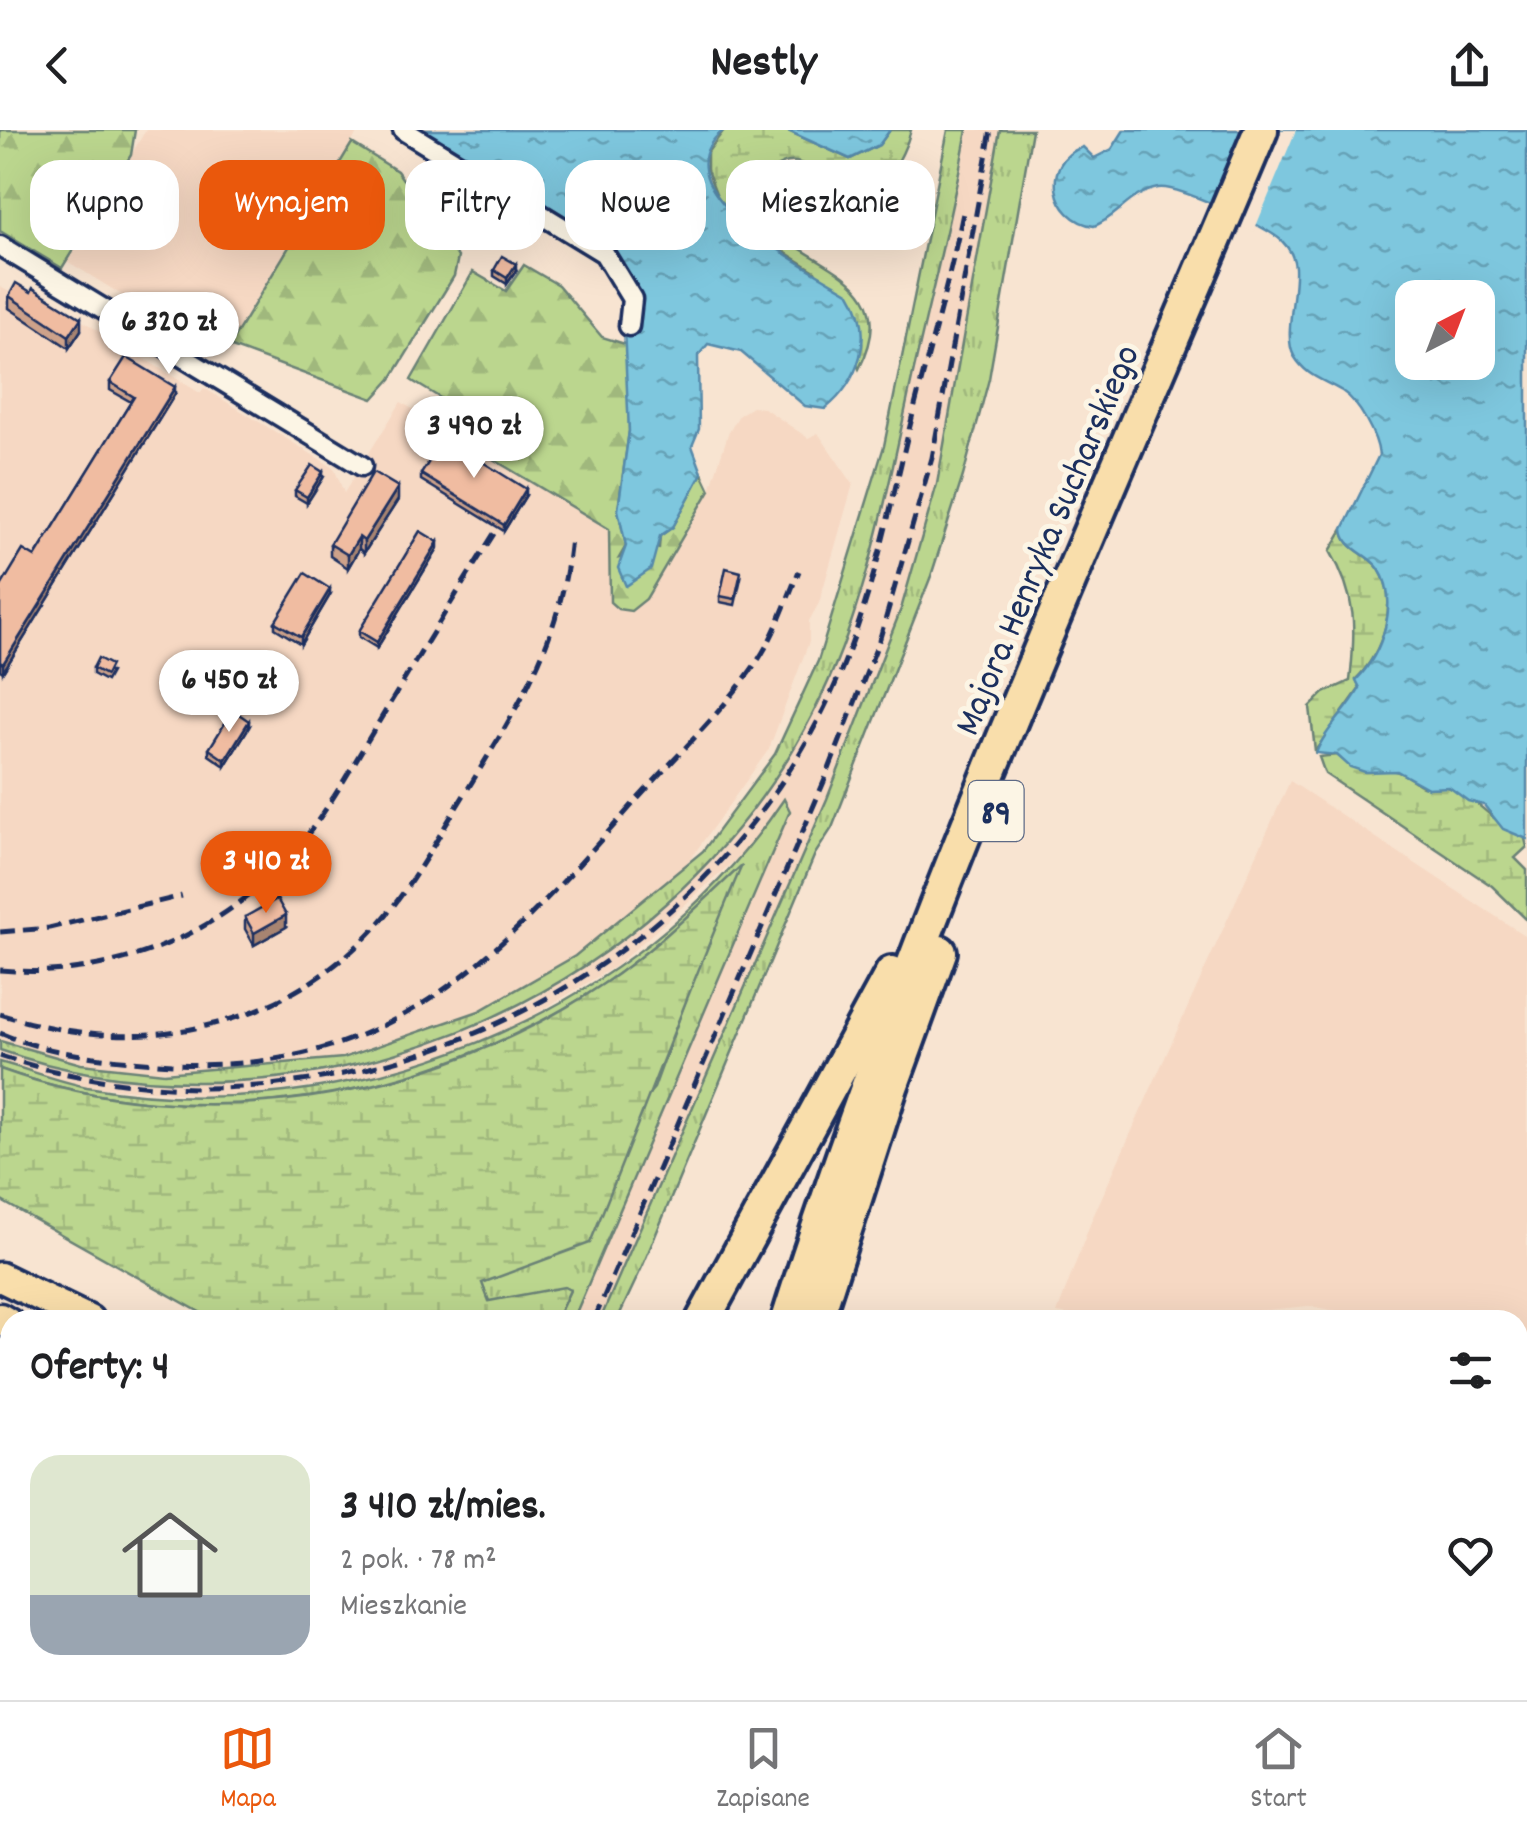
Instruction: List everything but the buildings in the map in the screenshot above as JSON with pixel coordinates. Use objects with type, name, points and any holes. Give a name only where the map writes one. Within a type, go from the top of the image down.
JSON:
[{"type":"highway","name":"Majora Henryka Sucharskiego","points":[[819,1310],[891,1087],[954,914],[1260,130]]},
{"type":"highway","name":"Majora Henryka Sucharskiego","points":[[791,1310],[837,1165],[922,937],[1281,130]]},
{"type":"highway","points":[[708,1310],[882,986],[922,937]]},
{"type":"highway","points":[[839,1310],[892,1144],[891,1087]]},
{"type":"main road","points":[[0,1277],[68,1310]]},
{"type":"street","points":[[403,130],[604,253],[632,298],[629,326]]},
{"type":"street","points":[[0,246],[362,466]]},
{"type":"shaded area","points":[[146,130],[359,130],[341,160],[199,160],[199,250],[287,250],[229,346],[198,342],[67,261],[74,250],[179,250],[179,160],[128,160]]},
{"type":"shaded area","points":[[967,130],[1000,130],[937,484],[901,608],[827,799],[604,1310],[577,1310],[790,811],[784,799],[753,844],[617,965],[522,1022],[449,1055],[360,1080],[227,1097],[84,1086],[0,1062],[0,1050],[73,1068],[150,1079],[307,1074],[368,1062],[477,1026],[531,1001],[640,928],[782,766],[818,703],[843,646],[892,471]]},
{"type":"shaded area","points":[[0,287],[14,294],[37,293],[200,393],[204,388],[334,468],[344,493],[401,402],[609,529],[610,601],[618,610],[631,611],[646,598],[710,490],[728,434],[739,415],[752,407],[764,408],[808,438],[818,433],[853,484],[819,603],[809,621],[809,642],[769,749],[686,865],[575,956],[479,1011],[343,1058],[238,1070],[126,1071],[45,1056],[0,1041]]},
{"type":"shaded area","points":[[1290,781],[1527,937],[1527,1310],[1331,1310],[1309,1306],[1268,1310],[1058,1310],[1092,1219]]},
{"type":"green space","points":[[0,130],[135,130],[128,160],[30,160],[30,249],[0,231]]},
{"type":"green space","points":[[724,130],[786,130],[850,159],[879,145],[890,130],[911,130],[899,160],[726,160],[726,207],[717,196],[707,170],[707,153]]},
{"type":"green space","points":[[948,130],[967,130],[881,517],[842,648],[809,720],[768,787],[720,849],[666,904],[605,952],[539,993],[468,1028],[347,1066],[248,1080],[145,1080],[46,1064],[0,1050],[0,1041],[81,1064],[164,1073],[343,1058],[479,1011],[575,956],[703,851],[775,754],[818,661],[884,446],[924,250],[935,250],[935,194]]},
{"type":"green space","points":[[1000,130],[1032,130],[989,379],[931,576],[832,828],[815,854],[643,1265],[622,1310],[604,1310],[827,799],[901,609],[937,484]]},
{"type":"green space","points":[[352,143],[379,160],[342,160]]},
{"type":"green space","points":[[385,164],[405,182],[405,250],[453,250],[458,257],[454,276],[391,379],[373,399],[229,346],[287,250],[385,250]]},
{"type":"green space","points":[[32,250],[73,250],[62,268]]},
{"type":"green space","points":[[781,250],[803,250],[847,279],[866,300],[872,329],[859,369],[815,271]]},
{"type":"green space","points":[[524,265],[558,285],[602,337],[628,345],[629,431],[618,510],[626,546],[619,558],[659,548],[660,536],[673,527],[702,473],[710,490],[646,599],[631,611],[618,609],[610,602],[609,529],[488,456],[479,431],[470,420],[411,380],[473,272],[506,291]]},
{"type":"green space","points":[[1343,529],[1352,547],[1379,569],[1385,582],[1388,612],[1374,656],[1356,679],[1360,688],[1315,751],[1310,707],[1324,693],[1350,681],[1350,598],[1330,551]]},
{"type":"green space","points":[[1337,755],[1358,766],[1399,772],[1426,787],[1457,790],[1503,825],[1524,835],[1527,847],[1515,858],[1527,870],[1527,920],[1492,886],[1325,774],[1319,757]]},
{"type":"green space","points":[[784,799],[790,811],[577,1310],[561,1310],[570,1290],[489,1302],[481,1283],[654,1088],[716,917],[740,868],[656,944],[602,985],[534,1025],[462,1057],[387,1081],[310,1097],[232,1104],[153,1102],[76,1090],[0,1069],[0,1062],[87,1087],[186,1097],[285,1092],[383,1074],[478,1042],[567,999],[650,943],[723,876]]},
{"type":"green space","points":[[742,865],[590,1243],[482,1283],[489,1301],[564,1287],[570,1290],[561,1310],[196,1310],[0,1200],[0,1069],[75,1091],[153,1102],[232,1104],[311,1097],[389,1081],[464,1057],[536,1024],[603,984],[658,942]]},
{"type":"water","points":[[407,130],[724,130],[706,153],[707,177],[726,206],[726,250],[779,250],[850,293],[858,309],[862,325],[860,356],[847,385],[825,409],[805,406],[741,352],[708,344],[698,356],[699,429],[692,446],[702,473],[673,527],[660,536],[651,569],[626,586],[618,568],[626,546],[618,510],[629,431],[624,328],[634,296],[604,250],[706,250],[706,160],[565,160],[565,226],[545,214],[545,160],[456,160]]},
{"type":"water","points":[[786,130],[890,130],[879,145],[850,159]]},
{"type":"water","points":[[1124,130],[1527,130],[1527,839],[1503,829],[1484,805],[1468,801],[1449,787],[1428,788],[1397,771],[1365,772],[1350,767],[1337,755],[1316,753],[1360,688],[1356,680],[1374,656],[1388,612],[1385,582],[1379,569],[1352,547],[1343,529],[1379,455],[1375,439],[1361,411],[1348,396],[1310,373],[1294,356],[1290,326],[1294,263],[1282,241],[1221,208],[1158,188],[1140,195],[1094,226],[1079,221],[1060,202],[1056,177],[1069,154],[1083,147],[1094,158],[1112,149]]},
{"type":"pier","points":[[1245,130],[1296,130],[1254,231],[1231,222]]},
{"type":"railway","points":[[598,1310],[826,777],[880,638],[932,458],[991,130]]},
{"type":"railway","points":[[0,1056],[123,1083],[246,1087],[367,1069],[483,1030],[590,972],[686,896],[767,803],[831,694],[844,663],[876,566],[963,213]]},
{"type":"railway","points":[[0,970],[80,968],[157,948],[227,912],[258,887],[301,843],[325,809],[495,532]]},
{"type":"railway","points":[[0,1014],[51,1027],[103,1034],[155,1034],[206,1026],[254,1011],[301,988],[343,958],[382,920],[406,889],[522,697],[559,607],[571,537]]},
{"type":"railway","points":[[0,1033],[57,1051],[96,1057],[156,1063],[238,1063],[309,1052],[372,1030],[429,1000],[482,960],[532,914],[714,716],[764,650],[799,571]]},
{"type":"railway","points":[[0,932],[49,928],[182,896]]}]
